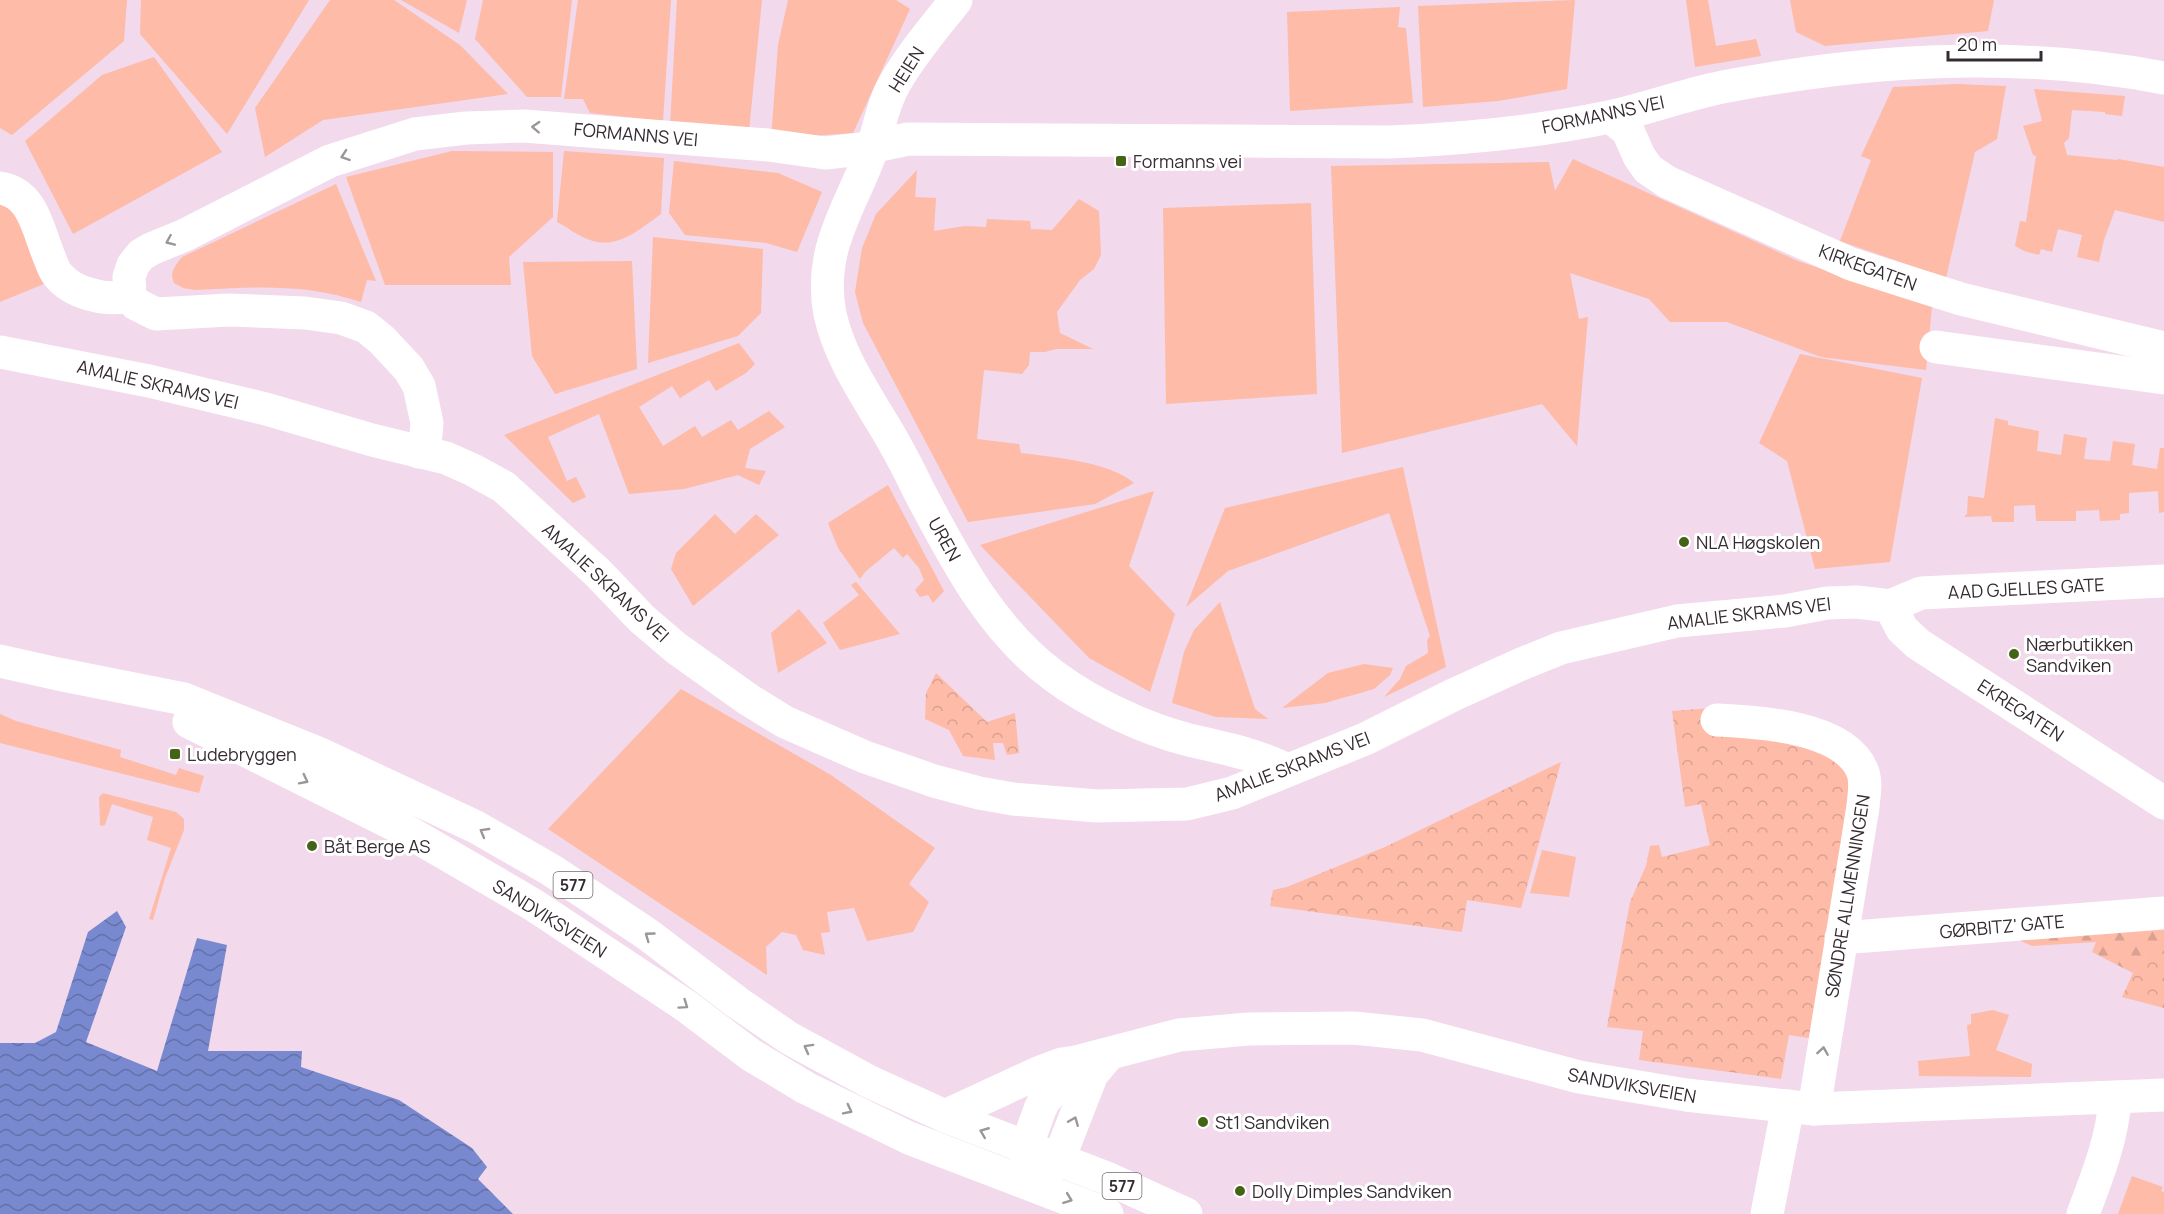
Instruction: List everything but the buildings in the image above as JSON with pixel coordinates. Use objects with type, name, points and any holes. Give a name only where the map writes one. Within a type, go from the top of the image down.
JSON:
[{"type":"street","name":"HEIEN","points":[[873,146],[880,117],[893,85],[946,4]]},
{"type":"street","name":"FORMANNS VEI","points":[[130,296],[129,277],[141,255],[330,161],[415,134],[466,128],[524,126],[768,145],[825,153],[908,139],[1389,142],[1458,139],[1611,117],[1707,90],[1781,77],[1888,64],[1963,61],[2039,62],[2164,78]]},
{"type":"street","name":"KIRKEGATEN","points":[[1611,117],[1628,131],[1639,156],[1648,169],[1667,182],[1851,264],[1960,299],[2164,348]]},
{"type":"street","name":"UREN","points":[[873,146],[838,228],[829,256],[827,284],[830,315],[842,349],[861,389],[892,439],[975,593],[1017,642],[1053,676],[1085,695],[1154,729],[1188,740],[1247,753],[1287,770]]},
{"type":"street","points":[[0,188],[11,189],[19,194],[33,212],[57,275],[76,290],[94,296],[122,298],[130,296],[136,304],[156,314],[229,310],[305,313],[341,318],[366,327],[382,340],[409,369],[419,386],[427,423],[426,435],[419,452]]},
{"type":"street","points":[[1936,347],[2164,378]]},
{"type":"street","name":"AMALIE SKRAMS VEI","points":[[0,352],[210,395],[446,458],[504,487],[598,573],[642,619],[676,648],[741,695],[785,722],[865,757],[934,782],[1013,799],[1097,806],[1187,804],[1232,793],[1365,739],[1453,695],[1561,648],[1677,621],[1785,611],[1827,603],[1857,602],[1890,606]]},
{"type":"street","name":"AAD GJELLES GATE","points":[[1890,606],[1921,593],[2164,581]]},
{"type":"street","name":"EKREGATEN","points":[[1890,606],[1902,629],[1918,644],[2164,803]]},
{"type":"street","name":"SANDVIKSVEIEN","points":[[0,661],[184,699],[318,753],[476,827],[551,870],[646,934],[789,1038],[870,1082],[945,1116],[1058,1161]]},
{"type":"street","name":"SANDVIKSVEIEN","points":[[58,674],[179,717],[403,829],[532,904],[686,1006],[751,1055],[806,1089],[909,1137],[1030,1184]]},
{"type":"street","name":"SØNDRE ALLMENNINGEN","points":[[1717,720],[1756,722],[1799,729],[1850,753],[1861,767],[1864,777],[1863,807],[1841,938],[1801,1108],[1767,1214]]},
{"type":"street","points":[[2125,777],[2164,772]]},
{"type":"street","name":"GØRBITZ' GATE","points":[[1841,938],[2164,913]]},
{"type":"street","name":"SANDVIKSVEIEN","points":[[945,1116],[1062,1064],[1108,1055],[1179,1035],[1286,1027],[1354,1028],[1422,1035],[1579,1077],[1686,1095],[1801,1108],[2164,1095]]},
{"type":"street","points":[[1030,1184],[1058,1161],[1092,1074],[1108,1055]]},
{"type":"street","points":[[1030,1184],[1026,1148],[1044,1101],[1076,1062]]},
{"type":"street","points":[[2083,1214],[2114,1117],[2115,1098]]},
{"type":"street","name":"577","points":[[1058,1161],[1109,1179],[1186,1214]]},
{"type":"street","name":"577","points":[[1030,1184],[1107,1214]]},
{"type":"green space","points":[[0,0],[127,0],[124,41],[12,135],[0,128]]},
{"type":"green space","points":[[141,0],[309,0],[227,134],[140,34]]},
{"type":"green space","points":[[330,0],[394,0],[460,45],[508,94],[323,120],[265,157],[255,108]]},
{"type":"green space","points":[[401,0],[467,0],[459,33]]},
{"type":"green space","points":[[483,0],[572,0],[561,97],[527,97],[475,39]]},
{"type":"green space","points":[[578,0],[671,0],[663,121],[590,113],[583,99],[564,99]]},
{"type":"green space","points":[[677,0],[762,0],[749,131],[670,126]]},
{"type":"green space","points":[[788,0],[896,0],[910,9],[853,133],[771,139],[778,45]]},
{"type":"green space","points":[[1575,0],[1567,89],[1498,101],[1423,107],[1418,6]]},
{"type":"green space","points":[[1686,0],[1708,0],[1716,46],[1756,39],[1761,56],[1695,67]]},
{"type":"green space","points":[[1790,0],[1994,0],[1988,31],[1825,46],[1796,32]]},
{"type":"green space","points":[[1400,7],[1398,27],[1406,28],[1413,103],[1290,111],[1287,12]]},
{"type":"green space","points":[[154,57],[222,152],[73,234],[25,141],[102,75]]},
{"type":"green space","points":[[1956,84],[2006,86],[1997,139],[1975,152],[1946,278],[1840,241],[1871,160],[1861,156],[1893,87]]},
{"type":"green space","points":[[2034,89],[2125,96],[2122,116],[2105,114],[2105,112],[2072,110],[2069,138],[2064,143],[2067,155],[2118,159],[2164,167],[2164,222],[2115,210],[2099,262],[2077,257],[2082,235],[2058,229],[2052,252],[2041,249],[2039,255],[2015,246],[2020,221],[2026,222],[2036,156],[2033,155],[2023,126],[2042,121]]},
{"type":"green space","points":[[452,151],[553,152],[553,217],[509,257],[511,285],[385,285],[346,177]]},
{"type":"green space","points":[[564,151],[664,158],[661,214],[628,236],[610,242],[586,238],[557,222]]},
{"type":"green space","points":[[1573,159],[1798,261],[1932,306],[1926,370],[1821,357],[1727,322],[1670,322],[1649,299],[1570,273],[1579,319],[1588,317],[1577,446],[1542,404],[1342,453],[1331,166],[1549,162],[1555,191]]},
{"type":"green space","points":[[674,161],[778,173],[822,192],[797,252],[766,243],[685,235],[669,213]]},
{"type":"green space","points":[[917,170],[915,197],[936,198],[934,231],[965,226],[986,227],[987,219],[1030,221],[1031,229],[1052,230],[1079,199],[1099,211],[1101,255],[1094,269],[1080,280],[1057,312],[1060,333],[1093,349],[1030,352],[1029,365],[1022,374],[984,370],[977,439],[1019,444],[1021,453],[1096,465],[1124,476],[1134,483],[1095,504],[968,522],[863,323],[855,292],[862,248],[876,214]]},
{"type":"green space","points":[[336,184],[376,281],[367,280],[361,302],[299,289],[258,287],[195,290],[183,288],[174,283],[172,272],[182,257]]},
{"type":"green space","points":[[0,195],[9,196],[51,281],[0,302]]},
{"type":"green space","points":[[1311,203],[1317,394],[1166,404],[1163,208]]},
{"type":"green space","points":[[653,237],[763,249],[761,313],[738,336],[648,363]]},
{"type":"green space","points":[[632,261],[637,369],[555,394],[532,356],[523,262]]},
{"type":"green space","points":[[739,343],[755,364],[746,373],[716,391],[709,380],[680,398],[672,386],[639,407],[663,446],[695,426],[702,437],[731,420],[738,430],[769,411],[785,427],[750,449],[745,468],[766,471],[759,485],[738,475],[684,489],[629,494],[599,414],[548,437],[567,481],[576,477],[586,497],[573,503],[504,435]]},
{"type":"green space","points":[[1800,354],[1922,378],[1890,562],[1815,569],[1787,461],[1759,443]]},
{"type":"green space","points":[[1995,418],[2008,421],[2008,425],[2039,431],[2037,451],[2061,455],[2064,434],[2087,438],[2084,459],[2110,461],[2113,441],[2135,444],[2132,465],[2157,469],[2160,448],[2164,448],[2164,512],[2159,513],[2158,491],[2129,493],[2129,513],[2120,514],[2120,520],[2100,521],[2099,510],[2076,511],[2076,521],[2036,521],[2035,505],[2014,506],[2014,522],[1992,522],[1991,516],[1964,517],[1967,514],[1968,496],[1984,498]]},
{"type":"green space","points":[[1403,467],[1446,667],[1384,697],[1400,679],[1406,666],[1428,653],[1427,640],[1430,636],[1389,513],[1228,571],[1186,607],[1225,508]]},
{"type":"green space","points":[[888,485],[944,591],[933,603],[928,595],[920,597],[915,590],[924,580],[919,568],[907,554],[903,558],[894,548],[865,572],[860,579],[838,548],[828,523]]},
{"type":"green space","points":[[1154,491],[1129,566],[1175,614],[1150,692],[1089,658],[980,545]]},
{"type":"green space","points":[[715,514],[735,534],[756,514],[779,535],[693,606],[671,569],[676,553]]},
{"type":"green space","points":[[856,582],[900,634],[840,650],[823,623],[859,595],[851,585]]},
{"type":"green space","points":[[1220,602],[1255,709],[1268,719],[1216,717],[1172,703],[1184,652],[1194,630]]},
{"type":"green space","points":[[799,609],[827,643],[778,673],[771,633]]},
{"type":"green space","points":[[1364,664],[1393,668],[1390,675],[1374,689],[1325,703],[1282,708],[1328,673]]},
{"type":"green space","points":[[936,673],[987,722],[1015,713],[1019,753],[1007,755],[1003,743],[993,743],[995,760],[963,756],[949,730],[925,719],[926,693]]},
{"type":"green space","points":[[681,689],[831,775],[935,848],[909,884],[929,902],[913,932],[867,941],[854,908],[827,912],[830,932],[821,933],[825,955],[803,950],[796,935],[782,932],[766,947],[767,975],[548,829]]},
{"type":"green space","points":[[1712,708],[1812,743],[1851,770],[1815,1039],[1789,1035],[1781,1079],[1639,1060],[1643,1031],[1607,1027],[1630,902],[1646,866],[1650,846],[1659,845],[1662,857],[1710,845],[1701,804],[1685,807],[1672,711]]},
{"type":"green space","points":[[0,714],[16,721],[121,750],[120,757],[176,775],[179,768],[204,776],[199,793],[0,743]]},
{"type":"green space","points":[[1561,762],[1521,908],[1467,900],[1462,932],[1270,906],[1273,890],[1287,887],[1385,847]]},
{"type":"green space","points":[[103,793],[176,812],[184,819],[184,830],[165,878],[153,920],[149,919],[171,848],[147,840],[153,817],[112,804],[105,825],[101,826],[99,797]]},
{"type":"green space","points":[[1542,850],[1576,857],[1569,897],[1530,893]]},
{"type":"green space","points":[[2164,923],[2164,949],[2150,949],[2133,973],[2092,952],[2096,942],[2032,946],[2021,941],[2024,929]]},
{"type":"green space","points":[[2150,949],[2164,949],[2164,1008],[2122,997],[2133,973]]},
{"type":"green space","points":[[1993,1010],[2009,1015],[1996,1050],[2032,1064],[2031,1077],[1919,1076],[1918,1061],[1970,1056],[1967,1025],[1971,1024],[1971,1014]]},
{"type":"green space","points":[[2132,1176],[2163,1187],[2161,1191],[2164,1192],[2164,1214],[2118,1214]]},
{"type":"water","points":[[117,911],[126,927],[86,1042],[157,1071],[197,938],[227,945],[208,1051],[302,1051],[301,1067],[399,1100],[472,1148],[487,1167],[478,1179],[513,1214],[0,1214],[0,1043],[35,1043],[56,1032],[88,932]]},
{"type":"place","name":"Formanns vei","points":[[1121,161]]},
{"type":"place","name":"NLA Høgskolen","points":[[1684,542]]},
{"type":"place","name":"Nærbutikken Sandviken","points":[[2014,654]]},
{"type":"place","name":"Ludebryggen","points":[[175,754]]},
{"type":"place","name":"Båt Berge AS","points":[[312,846]]},
{"type":"place","name":"St1 Sandviken","points":[[1203,1122]]},
{"type":"place","name":"Dolly Dimples Sandviken","points":[[1240,1191]]}]
